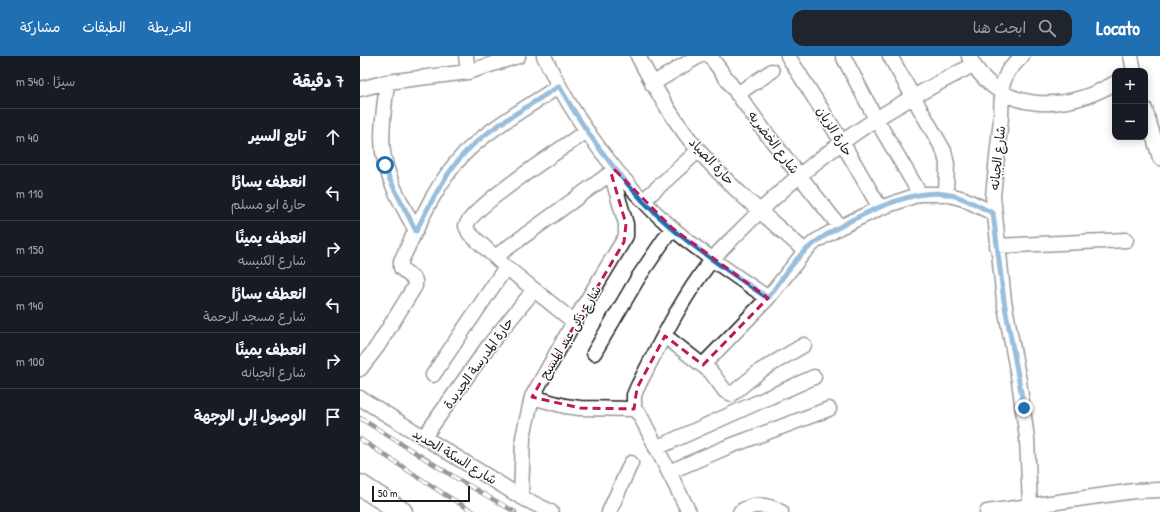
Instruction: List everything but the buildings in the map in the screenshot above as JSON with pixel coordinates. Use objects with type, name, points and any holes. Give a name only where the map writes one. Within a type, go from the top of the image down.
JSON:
[{"type":"street","points":[[466,56],[468,72]]},
{"type":"street","points":[[360,89],[387,82],[468,72],[518,56]]},
{"type":"street","points":[[544,56],[559,86],[613,171],[672,228],[712,260],[768,298]]},
{"type":"street","name":"حارة الصياد","points":[[638,56],[652,84],[699,150],[760,211],[805,251]]},
{"type":"street","points":[[652,84],[700,56]]},
{"type":"street","name":"شارع الخضريه","points":[[710,56],[737,94],[840,228]]},
{"type":"street","name":"حارة الزيان","points":[[788,56],[842,142],[880,208]]},
{"type":"street","points":[[843,56],[876,119],[920,194]]},
{"type":"street","name":"شارع الجبانه","points":[[1022,56],[1008,71],[1004,78],[1001,94],[1001,118],[994,178],[993,213],[1004,301],[1027,438],[1030,505]]},
{"type":"street","points":[[893,57],[913,97],[944,151],[947,164],[946,194]]},
{"type":"street","points":[[634,409],[634,395],[637,388],[679,310],[712,260],[760,211],[799,176],[842,142],[971,60],[987,82],[1001,94],[1022,101],[1056,102],[1090,95],[1112,84]]},
{"type":"street","points":[[737,94],[772,71]]},
{"type":"street","points":[[387,82],[382,138],[385,165],[389,178],[416,231]]},
{"type":"street","points":[[360,369],[377,347],[415,286],[415,280],[401,268],[400,265],[416,231],[444,180],[462,157],[483,137],[559,86]]},
{"type":"street","points":[[1148,119],[1160,158]]},
{"type":"street","points":[[574,322],[506,267],[469,233],[466,226],[472,216],[520,177],[587,131]]},
{"type":"street","points":[[644,200],[699,150]]},
{"type":"street","points":[[495,257],[613,171]]},
{"type":"street","name":"شارع ذكى عبد المسيح","points":[[521,497],[523,436],[532,397],[574,322],[626,236],[626,224],[613,171]]},
{"type":"street","points":[[703,365],[768,298],[805,251],[816,241],[840,228],[880,208],[920,194],[946,194],[993,213]]},
{"type":"street","points":[[594,353],[620,306],[672,228]]},
{"type":"street","points":[[997,246],[1126,240]]},
{"type":"street","points":[[433,375],[506,267]]},
{"type":"street","name":"حارة المدرسة الجديدة","points":[[424,437],[490,344],[534,290]]},
{"type":"street","points":[[665,336],[703,365],[718,380],[723,389],[729,393],[735,392],[760,371],[804,345]]},
{"type":"street","points":[[656,448],[814,377]]},
{"type":"street","points":[[532,397],[557,404],[580,408],[634,409],[640,415],[689,512]]},
{"type":"street","name":"شارع السكة الحديد","points":[[360,398],[521,497],[551,512]]},
{"type":"street","points":[[669,472],[725,448],[829,409]]},
{"type":"street","points":[[609,512],[631,463]]},
{"type":"street","points":[[360,485],[402,512]]},
{"type":"street","points":[[987,512],[1134,491],[1160,490]]},
{"type":"street","points":[[740,512],[747,508],[760,505],[779,512]]},
{"type":"highlighted area","points":[[615,170],[672,228],[768,298],[703,365],[665,336],[637,388],[634,409],[580,408],[532,397],[624,242],[626,224],[611,173]]},
{"type":"railway","points":[[360,418],[456,478],[515,512]]},
{"type":"railway","points":[[360,439],[474,512]]},
{"type":"route","points":[[385,165],[389,178],[416,231],[444,180],[452,168],[472,146],[559,86],[571,107],[615,170],[644,200],[672,228],[712,260],[768,298],[797,260],[816,241],[863,216],[903,199],[920,194],[946,194],[964,200],[993,213],[1004,301],[1024,408]]}]
